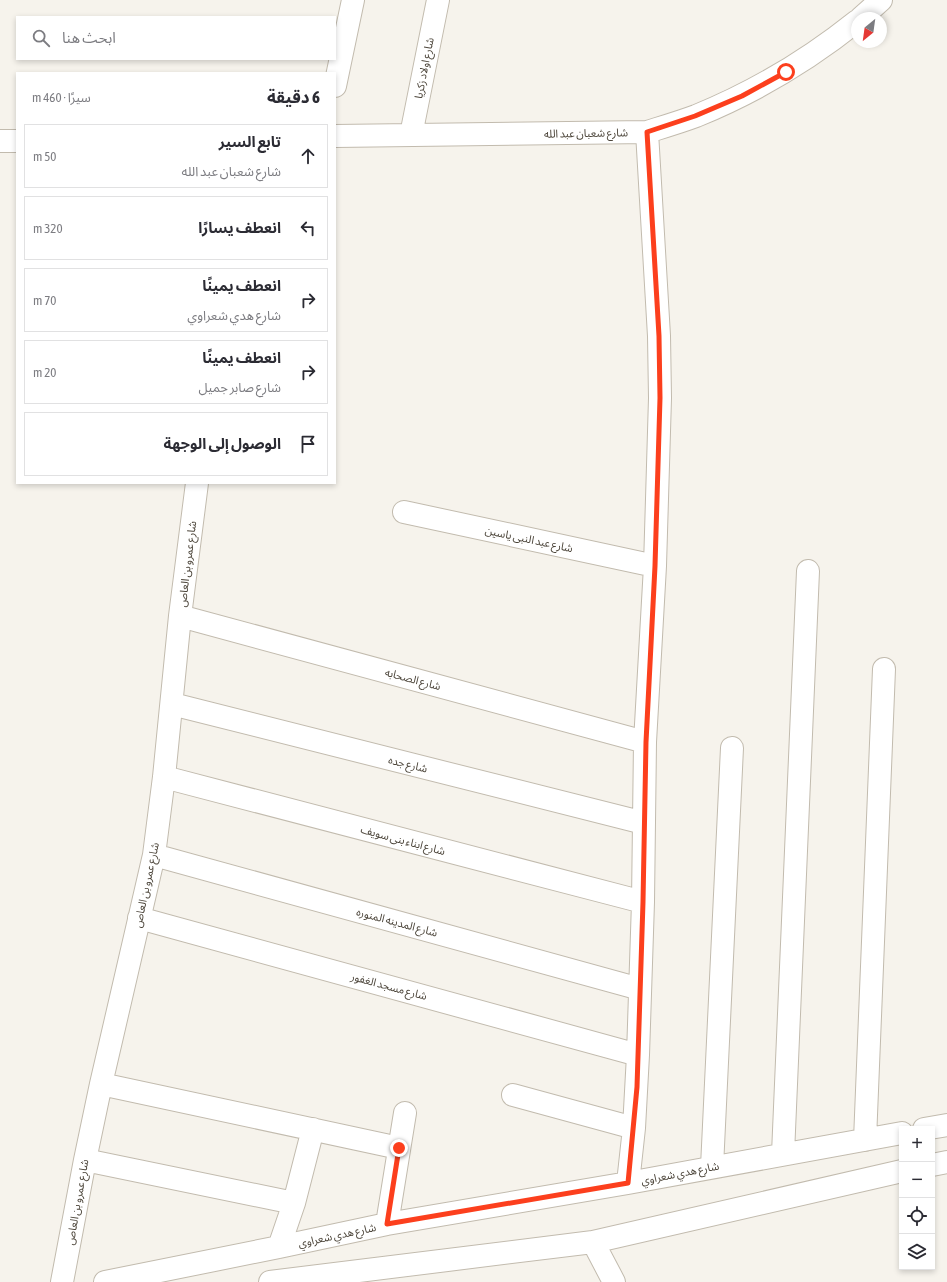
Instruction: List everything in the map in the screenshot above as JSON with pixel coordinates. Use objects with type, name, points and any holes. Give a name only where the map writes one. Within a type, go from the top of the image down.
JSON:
[{"type":"street","points":[[336,81],[353,0]]},
{"type":"street","name":"شارع اولاد زكريا","points":[[411,135],[438,0]]},
{"type":"street","points":[[868,12],[881,0]]},
{"type":"street","name":"شارع شعبان عبد الله","points":[[336,136],[647,132],[695,116],[742,96],[786,72],[829,44],[851,27]]},
{"type":"street","points":[[628,1183],[634,1128],[638,1055],[646,742],[655,566],[660,390],[659,336],[647,132]]},
{"type":"street","points":[[0,141],[16,141]]},
{"type":"street","name":"شارع عمرو بن العاص","points":[[62,1282],[101,1084],[154,854],[172,704],[180,616],[197,484]]},
{"type":"street","name":"شارع عبد النبى ياسين","points":[[404,512],[655,566]]},
{"type":"street","points":[[783,1154],[808,571]]},
{"type":"street","name":"شارع الصحابه","points":[[180,616],[646,742]]},
{"type":"street","points":[[865,1140],[884,669]]},
{"type":"street","name":"شارع جده","points":[[172,704],[644,823]]},
{"type":"street","points":[[712,1167],[732,748]]},
{"type":"street","name":"شارع ابناء بنى سويف","points":[[164,777],[643,902]]},
{"type":"street","name":"شارع المدينه المنوره","points":[[154,854],[640,989]]},
{"type":"street","name":"شارع مسجد الغفور","points":[[139,918],[638,1055]]},
{"type":"street","points":[[101,1084],[399,1148]]},
{"type":"street","points":[[513,1094],[634,1128]]},
{"type":"street","points":[[387,1224],[405,1113]]},
{"type":"street","points":[[935,1127],[947,1125]]},
{"type":"street","points":[[279,1247],[294,1203],[312,1129]]},
{"type":"street","name":"شارع هدي شعراوي","points":[[105,1282],[387,1224],[628,1183],[899,1134]]},
{"type":"street","points":[[85,1160],[294,1203]]},
{"type":"street","points":[[935,1164],[947,1162]]},
{"type":"street","points":[[270,1282],[592,1242],[899,1171]]},
{"type":"street","points":[[592,1242],[614,1282]]},
{"type":"route","points":[[399,1148],[387,1224],[628,1183],[637,1087],[646,742],[655,566],[660,398],[659,336],[647,132],[695,116],[742,96],[786,72]]}]
